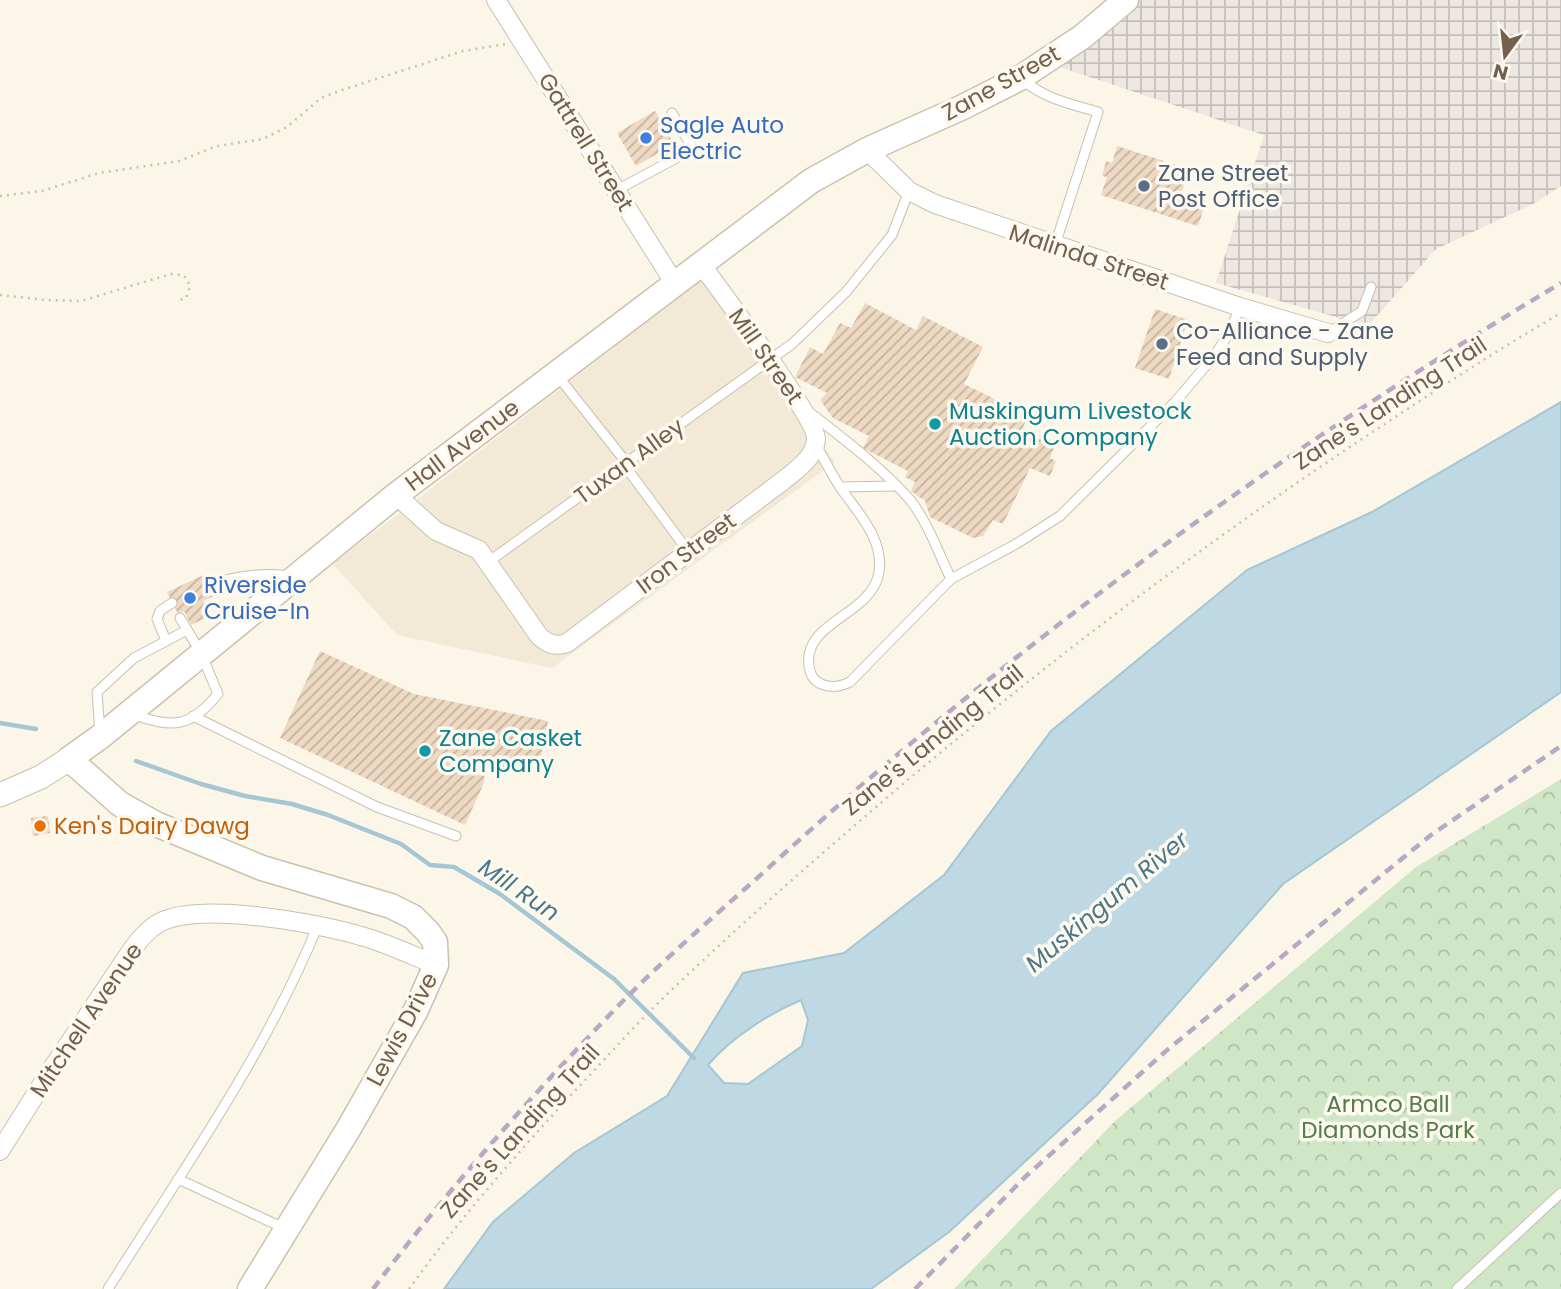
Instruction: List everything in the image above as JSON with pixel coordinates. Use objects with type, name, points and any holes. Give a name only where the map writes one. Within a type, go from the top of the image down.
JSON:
[{"type":"main road","name":"Zane Street","points":[[867,150],[964,107],[1020,78],[1082,37],[1126,0]]},
{"type":"main road","name":"Hall Avenue","points":[[69,759],[129,714],[396,495],[811,181],[867,150]]},
{"type":"main road","name":"Lewis Drive","points":[[69,759],[120,804],[156,824],[261,868],[391,906],[413,917],[435,942],[436,965],[428,988],[410,1022],[288,1230],[250,1289]]},
{"type":"street","name":"Gattrell Street","points":[[496,0],[675,284]]},
{"type":"street","name":"Malinda Street","points":[[867,150],[909,191],[957,213],[1240,307],[1328,333]]},
{"type":"street","name":"Mill Street","points":[[701,264],[801,406],[816,432],[814,448]]},
{"type":"street","name":"Iron Street","points":[[488,562],[539,636],[554,645],[567,643],[784,480],[806,462],[814,448]]},
{"type":"street","points":[[396,495],[436,531],[469,544],[479,550],[488,562]]},
{"type":"street","points":[[0,796],[41,777],[69,759]]},
{"type":"street","name":"Mitchell Avenue","points":[[0,1151],[139,939],[159,923],[186,916],[231,915],[318,925],[376,941],[436,965]]},
{"type":"lane","points":[[1020,78],[1048,97],[1098,112],[1055,246]]},
{"type":"lane","points":[[617,190],[693,149],[672,113]]},
{"type":"lane","name":"Tuxan Alley","points":[[488,562],[792,344],[813,326],[846,292],[892,235],[909,191]]},
{"type":"lane","points":[[1328,333],[1362,310],[1371,287]]},
{"type":"lane","points":[[814,448],[872,532],[877,545],[879,571],[876,583],[862,601],[827,627],[813,644],[809,656],[809,668],[818,684],[840,687],[850,682],[951,579],[1016,544],[1060,516],[1175,402],[1215,355],[1229,333],[1240,307]]},
{"type":"lane","points":[[556,374],[688,551]]},
{"type":"lane","points":[[801,406],[860,453],[910,501],[951,579]]},
{"type":"lane","points":[[840,487],[894,486]]},
{"type":"lane","points":[[211,584],[271,573],[295,577]]},
{"type":"lane","points":[[166,641],[157,620],[160,611],[172,603]]},
{"type":"lane","points":[[129,714],[169,724],[183,723],[208,706],[218,694],[201,653],[180,618]]},
{"type":"lane","points":[[100,737],[97,692],[134,658],[187,630]]},
{"type":"lane","points":[[193,716],[377,807],[456,836]]},
{"type":"lane","points":[[108,1289],[217,1119],[277,1013],[318,925]]},
{"type":"lane","points":[[177,1179],[288,1230]]},
{"type":"lane","points":[[1458,1289],[1561,1193]]},
{"type":"path","points":[[0,195],[42,191],[99,173],[179,161],[217,146],[263,139],[287,127],[321,98],[339,91],[463,51],[495,44],[523,43]]},
{"type":"path","points":[[0,295],[81,301],[178,274],[187,279],[190,287],[186,298],[177,301]]},
{"type":"path","name":"Zane's Landing Trail","points":[[409,1289],[449,1235],[525,1144],[641,1020],[831,845],[953,742],[1076,644],[1235,526],[1444,385],[1561,313]]},
{"type":"shaded area","points":[[1141,0],[1561,0],[1561,186],[1533,204],[1436,249],[1368,326],[1216,283],[1264,135],[1054,65]]},
{"type":"shaded area","points":[[702,280],[835,462],[552,668],[397,635],[333,564]]},
{"type":"green space","name":"Armco Ball Diamonds Park","points":[[1561,779],[1561,1289],[954,1289],[1115,1121],[1416,867]]},
{"type":"water","name":"Muskingum River","points":[[1561,402],[1561,692],[1283,884],[1098,1094],[949,1232],[871,1289],[444,1289],[493,1222],[574,1153],[667,1096],[743,973],[844,953],[944,875],[1051,731],[1247,570],[1372,512]],"holes":[[[801,1000],[808,1020],[802,1046],[748,1084],[724,1083],[708,1065],[728,1045],[751,1028]]]},
{"type":"building","name":"Sagle Auto Electric","points":[[655,111],[674,144],[636,166],[617,133]]},
{"type":"building","name":"Zane Street Post Office","points":[[1117,146],[1189,169],[1179,200],[1204,208],[1198,226],[1101,195],[1107,177],[1102,176],[1106,161],[1112,163]]},
{"type":"building","name":"Muskingum Livestock Auction Company","points":[[865,303],[916,330],[923,316],[983,347],[964,384],[1019,411],[1023,403],[1032,407],[1022,430],[1055,446],[1050,458],[1056,461],[1050,476],[1030,468],[1003,524],[993,520],[983,536],[973,538],[930,517],[925,501],[911,491],[915,482],[905,477],[908,471],[863,448],[869,436],[833,418],[820,400],[827,393],[795,377],[810,347],[823,354],[840,323],[851,328]]},
{"type":"building","name":"Co-Alliance - Zane Feed and Supply","points":[[1155,309],[1188,320],[1169,379],[1135,368]]},
{"type":"building","name":"Riverside Cruise-In","points":[[206,574],[216,595],[203,601],[210,616],[191,625],[184,611],[178,614],[167,592]]},
{"type":"building","name":"Zane Casket Company","points":[[320,651],[414,694],[548,721],[538,771],[507,764],[506,774],[486,767],[483,785],[465,825],[280,738]]},
{"type":"building","name":"Ken's Dairy Dawg","points":[[48,816],[50,833],[33,836],[31,818]]},
{"type":"waterway","name":"Mill Run","points":[[0,723],[36,729]]},
{"type":"waterway","name":"Mill Run","points":[[136,761],[201,784],[245,796],[292,804],[328,815],[401,844],[430,865],[454,867],[500,894],[614,979],[694,1058]]},
{"type":"railway","points":[[373,1289],[492,1143],[620,1004],[673,953],[952,709],[1148,557],[1249,485],[1351,415],[1561,283]]},
{"type":"railway","points":[[915,1289],[1025,1177],[1166,1051],[1431,835],[1561,746]]},
{"type":"place","name":"Sagle Auto Electric","points":[[646,138]]},
{"type":"place","name":"Zane Street Post Office","points":[[1144,186]]},
{"type":"place","name":"Co-Alliance - Zane Feed and Supply","points":[[1162,344]]},
{"type":"place","name":"Muskingum Livestock Auction Company","points":[[935,424]]},
{"type":"place","name":"Riverside Cruise-In","points":[[190,598]]},
{"type":"place","name":"Zane Casket Company","points":[[425,751]]},
{"type":"place","name":"Ken's Dairy Dawg","points":[[40,826]]}]
